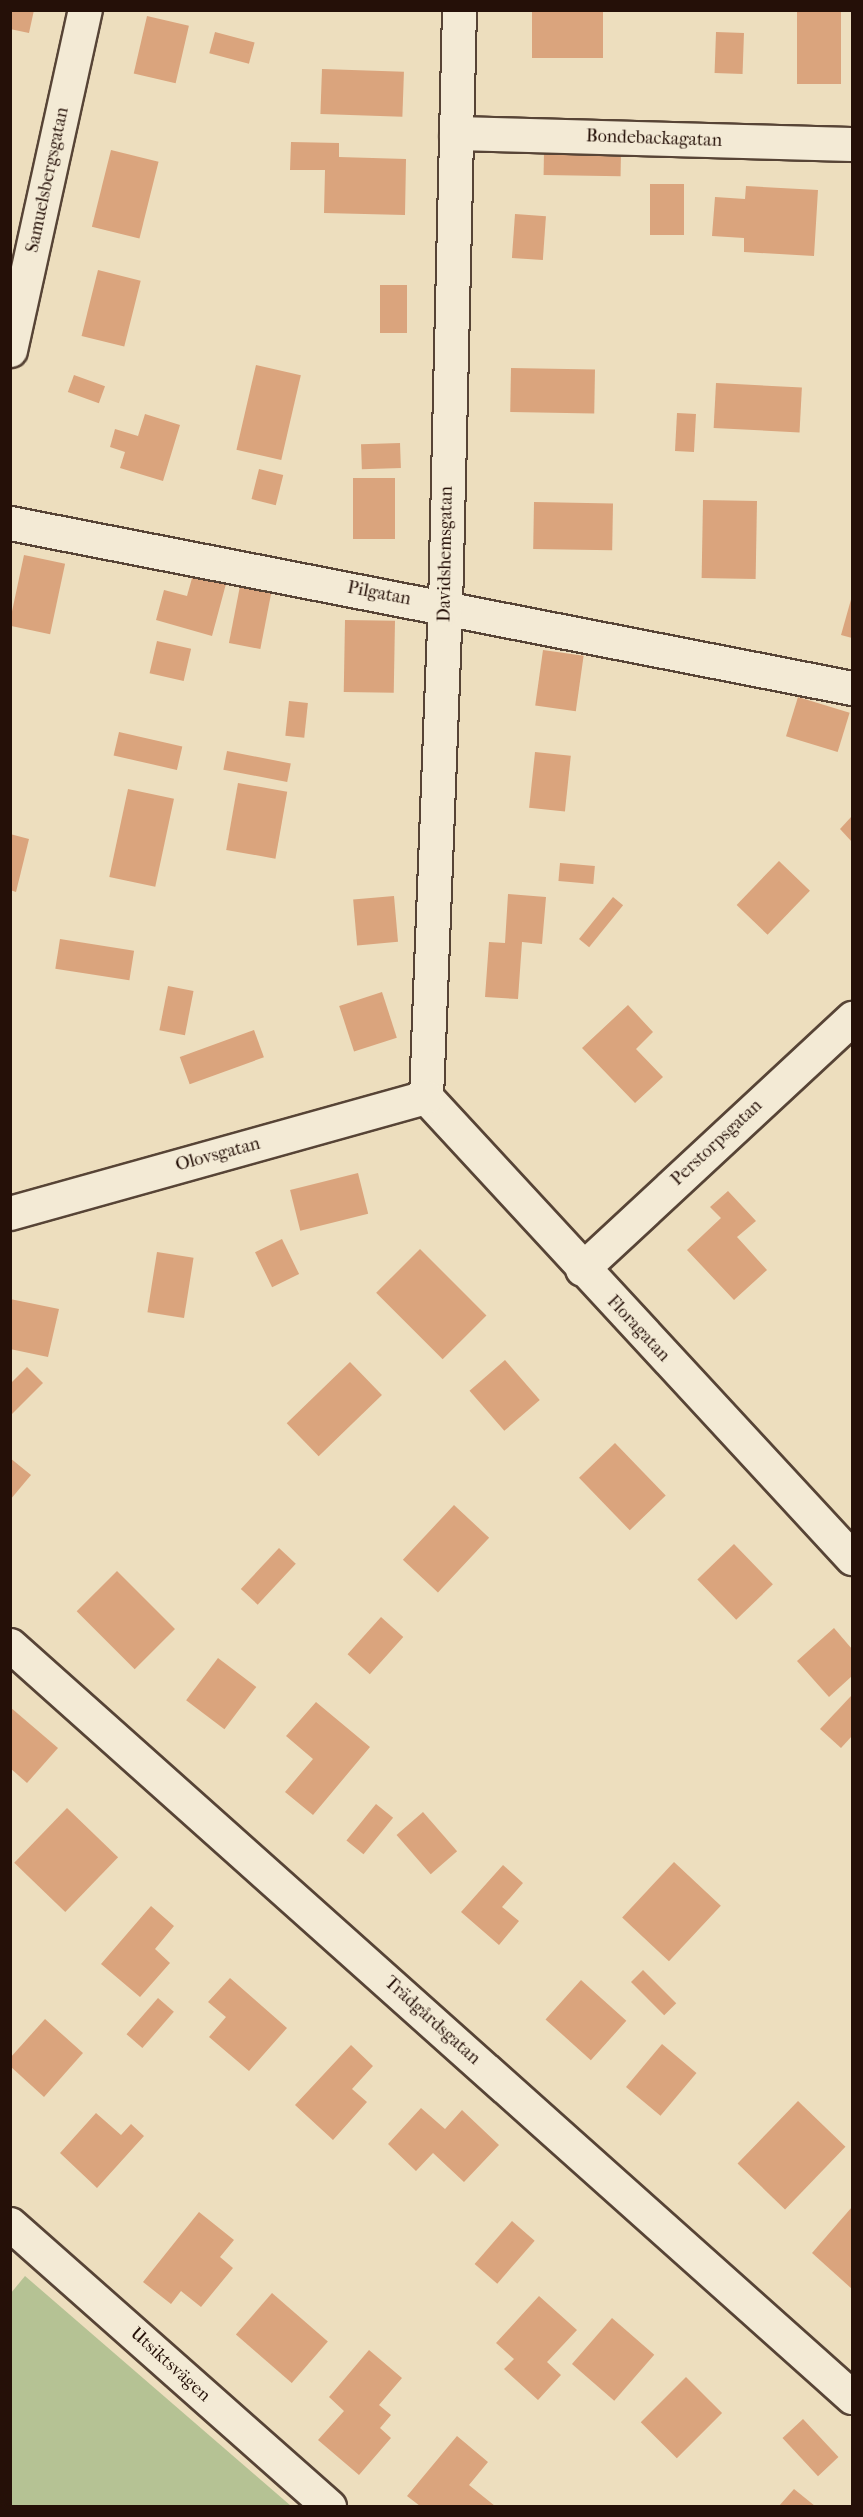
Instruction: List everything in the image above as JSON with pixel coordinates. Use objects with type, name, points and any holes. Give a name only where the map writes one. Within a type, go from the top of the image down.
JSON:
[{"type":"street","name":"Samuelsbergsgatan","points":[[10,350],[85,10]]},
{"type":"street","name":"Davidshemsgatan","points":[[426,1097],[445,607],[459,10]]},
{"type":"street","name":"Bondebackagatan","points":[[456,133],[852,144]]},
{"type":"street","name":"Pilgatan","points":[[10,523],[852,688]]},
{"type":"street","name":"Perstorpsgatan","points":[[582,1269],[852,1018]]},
{"type":"street","name":"Olovsgatan","points":[[10,1213],[426,1097]]},
{"type":"street","name":"Floragatan","points":[[426,1097],[582,1269],[852,1558]]},
{"type":"street","name":"Trädgårdsgatan","points":[[10,1645],[852,2397]]},
{"type":"street","name":"Utsiktsvägen","points":[[10,2224],[329,2506]]},
{"type":"green space","points":[[25,2276],[291,2506],[11,2506],[11,2293]]},
{"type":"building","points":[[10,10],[34,10],[29,33],[10,29]]},
{"type":"building","points":[[532,10],[603,10],[603,58],[532,58]]},
{"type":"building","points":[[797,10],[841,10],[841,84],[797,84]]},
{"type":"building","points":[[147,16],[189,26],[176,83],[134,73]]},
{"type":"building","points":[[215,32],[255,43],[249,64],[209,53]]},
{"type":"building","points":[[716,32],[744,33],[743,74],[715,73]]},
{"type":"building","points":[[322,69],[404,72],[402,117],[320,114]]},
{"type":"building","points":[[291,142],[339,143],[339,157],[406,159],[405,215],[324,213],[325,170],[290,170]]},
{"type":"building","points":[[111,150],[159,162],[139,239],[92,227]]},
{"type":"building","points":[[544,151],[621,152],[621,176],[544,175]]},
{"type":"building","points":[[650,184],[684,184],[684,235],[650,235]]},
{"type":"building","points":[[746,186],[818,190],[814,256],[744,252],[744,238],[712,236],[715,197],[745,199]]},
{"type":"building","points":[[515,214],[546,216],[543,260],[512,258]]},
{"type":"building","points":[[98,270],[141,281],[124,347],[82,336]]},
{"type":"building","points":[[380,285],[407,285],[407,333],[380,333]]},
{"type":"building","points":[[256,365],[301,375],[281,460],[236,450]]},
{"type":"building","points":[[511,368],[595,369],[594,413],[510,412]]},
{"type":"building","points":[[74,375],[105,386],[99,403],[68,392]]},
{"type":"building","points":[[716,383],[802,388],[800,432],[714,428]]},
{"type":"building","points":[[677,413],[696,414],[694,452],[675,451]]},
{"type":"building","points":[[145,414],[180,425],[163,481],[120,468],[125,452],[110,447],[115,429],[138,436]]},
{"type":"building","points":[[400,443],[401,468],[362,469],[361,444]]},
{"type":"building","points":[[259,469],[283,475],[276,505],[252,499]]},
{"type":"building","points":[[353,478],[395,478],[395,539],[353,539]]},
{"type":"building","points":[[703,500],[757,501],[756,579],[702,578]]},
{"type":"building","points":[[534,502],[613,503],[612,550],[533,549]]},
{"type":"building","points":[[24,555],[65,564],[50,634],[10,626]]},
{"type":"building","points":[[194,571],[227,580],[212,636],[156,620],[164,590],[187,596]]},
{"type":"building","points":[[240,586],[271,592],[260,649],[229,643]]},
{"type":"building","points":[[852,596],[852,638],[841,635]]},
{"type":"building","points":[[345,620],[395,621],[394,693],[344,692]]},
{"type":"building","points":[[157,641],[191,649],[184,681],[150,673]]},
{"type":"building","points":[[543,650],[584,656],[576,711],[535,705]]},
{"type":"building","points":[[798,697],[850,713],[838,752],[786,736]]},
{"type":"building","points":[[289,701],[308,703],[304,738],[285,736]]},
{"type":"building","points":[[119,732],[182,747],[177,770],[114,755]]},
{"type":"building","points":[[227,751],[291,763],[287,782],[223,770]]},
{"type":"building","points":[[535,752],[571,756],[565,811],[529,808]]},
{"type":"building","points":[[238,783],[287,792],[275,859],[226,850]]},
{"type":"building","points":[[128,789],[174,799],[155,887],[109,877]]},
{"type":"building","points":[[852,816],[852,842],[840,829]]},
{"type":"building","points":[[10,834],[29,839],[16,892],[10,890]]},
{"type":"building","points":[[779,861],[810,891],[768,935],[737,905]]},
{"type":"building","points":[[560,863],[595,866],[593,884],[558,881]]},
{"type":"building","points":[[508,894],[546,897],[542,944],[522,942],[518,999],[485,997],[489,942],[505,943]]},
{"type":"building","points":[[394,896],[398,942],[357,945],[353,900]]},
{"type":"building","points":[[613,897],[623,905],[589,947],[579,939]]},
{"type":"building","points":[[60,939],[134,951],[129,980],[55,969]]},
{"type":"building","points":[[168,986],[194,991],[185,1035],[159,1030]]},
{"type":"building","points":[[382,992],[397,1038],[354,1052],[339,1006]]},
{"type":"building","points":[[628,1005],[653,1032],[636,1049],[663,1077],[635,1103],[582,1048]]},
{"type":"building","points":[[254,1030],[264,1057],[190,1084],[180,1057]]},
{"type":"building","points":[[358,1173],[368,1214],[300,1231],[290,1190]]},
{"type":"building","points":[[728,1191],[756,1221],[737,1237],[767,1270],[734,1300],[687,1250],[721,1218],[710,1207]]},
{"type":"building","points":[[282,1239],[299,1274],[272,1287],[255,1252]]},
{"type":"building","points":[[420,1249],[486,1315],[443,1359],[376,1293]]},
{"type":"building","points":[[157,1252],[194,1258],[184,1318],[147,1312]]},
{"type":"building","points":[[10,1299],[59,1309],[48,1357],[10,1349]]},
{"type":"building","points":[[505,1360],[540,1400],[504,1431],[470,1391]]},
{"type":"building","points":[[350,1362],[382,1395],[319,1456],[287,1423]]},
{"type":"building","points":[[27,1367],[43,1383],[10,1416],[10,1384]]},
{"type":"building","points":[[615,1443],[666,1496],[630,1530],[579,1478]]},
{"type":"building","points":[[10,1458],[31,1475],[10,1500]]},
{"type":"building","points":[[454,1505],[489,1538],[438,1593],[403,1560]]},
{"type":"building","points":[[734,1544],[773,1584],[736,1620],[697,1579]]},
{"type":"building","points":[[279,1548],[296,1564],[258,1605],[241,1589]]},
{"type":"building","points":[[117,1571],[175,1629],[135,1669],[77,1611]]},
{"type":"building","points":[[381,1617],[403,1637],[370,1674],[348,1654]]},
{"type":"building","points":[[834,1628],[852,1649],[852,1676],[829,1697],[797,1661]]},
{"type":"building","points":[[218,1658],[256,1687],[224,1729],[186,1700]]},
{"type":"building","points":[[851,1696],[852,1736],[841,1748],[820,1729]]},
{"type":"building","points":[[316,1702],[370,1747],[313,1815],[285,1792],[313,1759],[286,1736]]},
{"type":"building","points":[[10,1707],[58,1748],[27,1783],[10,1768]]},
{"type":"building","points":[[376,1804],[393,1818],[364,1854],[346,1841]]},
{"type":"building","points":[[67,1808],[118,1857],[65,1912],[14,1863]]},
{"type":"building","points":[[423,1812],[457,1851],[431,1874],[397,1835]]},
{"type":"building","points":[[674,1862],[721,1906],[669,1961],[622,1918]]},
{"type":"building","points":[[503,1865],[523,1883],[502,1907],[519,1921],[499,1945],[461,1912]]},
{"type":"building","points":[[151,1906],[174,1926],[155,1949],[170,1963],[140,1997],[101,1964]]},
{"type":"building","points":[[643,1970],[676,2003],[664,2015],[631,1982]]},
{"type":"building","points":[[230,1978],[287,2028],[249,2071],[209,2037],[226,2017],[208,2002]]},
{"type":"building","points":[[581,1980],[626,2021],[591,2060],[546,2019]]},
{"type":"building","points":[[158,1998],[174,2012],[142,2048],[127,2034]]},
{"type":"building","points":[[45,2019],[83,2053],[44,2097],[10,2066],[10,2058]]},
{"type":"building","points":[[662,2044],[696,2073],[660,2116],[626,2087]]},
{"type":"building","points":[[351,2045],[373,2066],[352,2089],[367,2102],[333,2140],[295,2105]]},
{"type":"building","points":[[798,2101],[845,2147],[785,2209],[738,2164]]},
{"type":"building","points":[[421,2108],[445,2129],[462,2110],[499,2145],[464,2182],[433,2153],[416,2171],[388,2144]]},
{"type":"building","points":[[96,2113],[121,2135],[131,2124],[144,2136],[97,2188],[60,2153]]},
{"type":"building","points":[[852,2207],[852,2289],[812,2253]]},
{"type":"building","points":[[199,2212],[234,2240],[220,2257],[233,2268],[201,2307],[181,2291],[171,2304],[143,2282]]},
{"type":"building","points":[[512,2221],[535,2241],[497,2284],[475,2264]]},
{"type":"building","points":[[272,2293],[328,2342],[292,2383],[236,2335]]},
{"type":"building","points":[[539,2296],[577,2330],[547,2362],[561,2375],[538,2400],[504,2369],[514,2359],[496,2343]]},
{"type":"building","points":[[612,2318],[654,2355],[614,2401],[572,2364]]},
{"type":"building","points":[[369,2350],[402,2378],[379,2405],[391,2415],[380,2428],[391,2438],[359,2475],[318,2440],[344,2411],[329,2397]]},
{"type":"building","points":[[686,2377],[722,2413],[677,2458],[641,2422]]},
{"type":"building","points":[[803,2419],[838,2457],[818,2476],[783,2438]]},
{"type":"building","points":[[457,2436],[488,2462],[469,2485],[495,2506],[420,2506],[407,2496]]},
{"type":"building","points":[[794,2489],[815,2506],[779,2506]]}]
